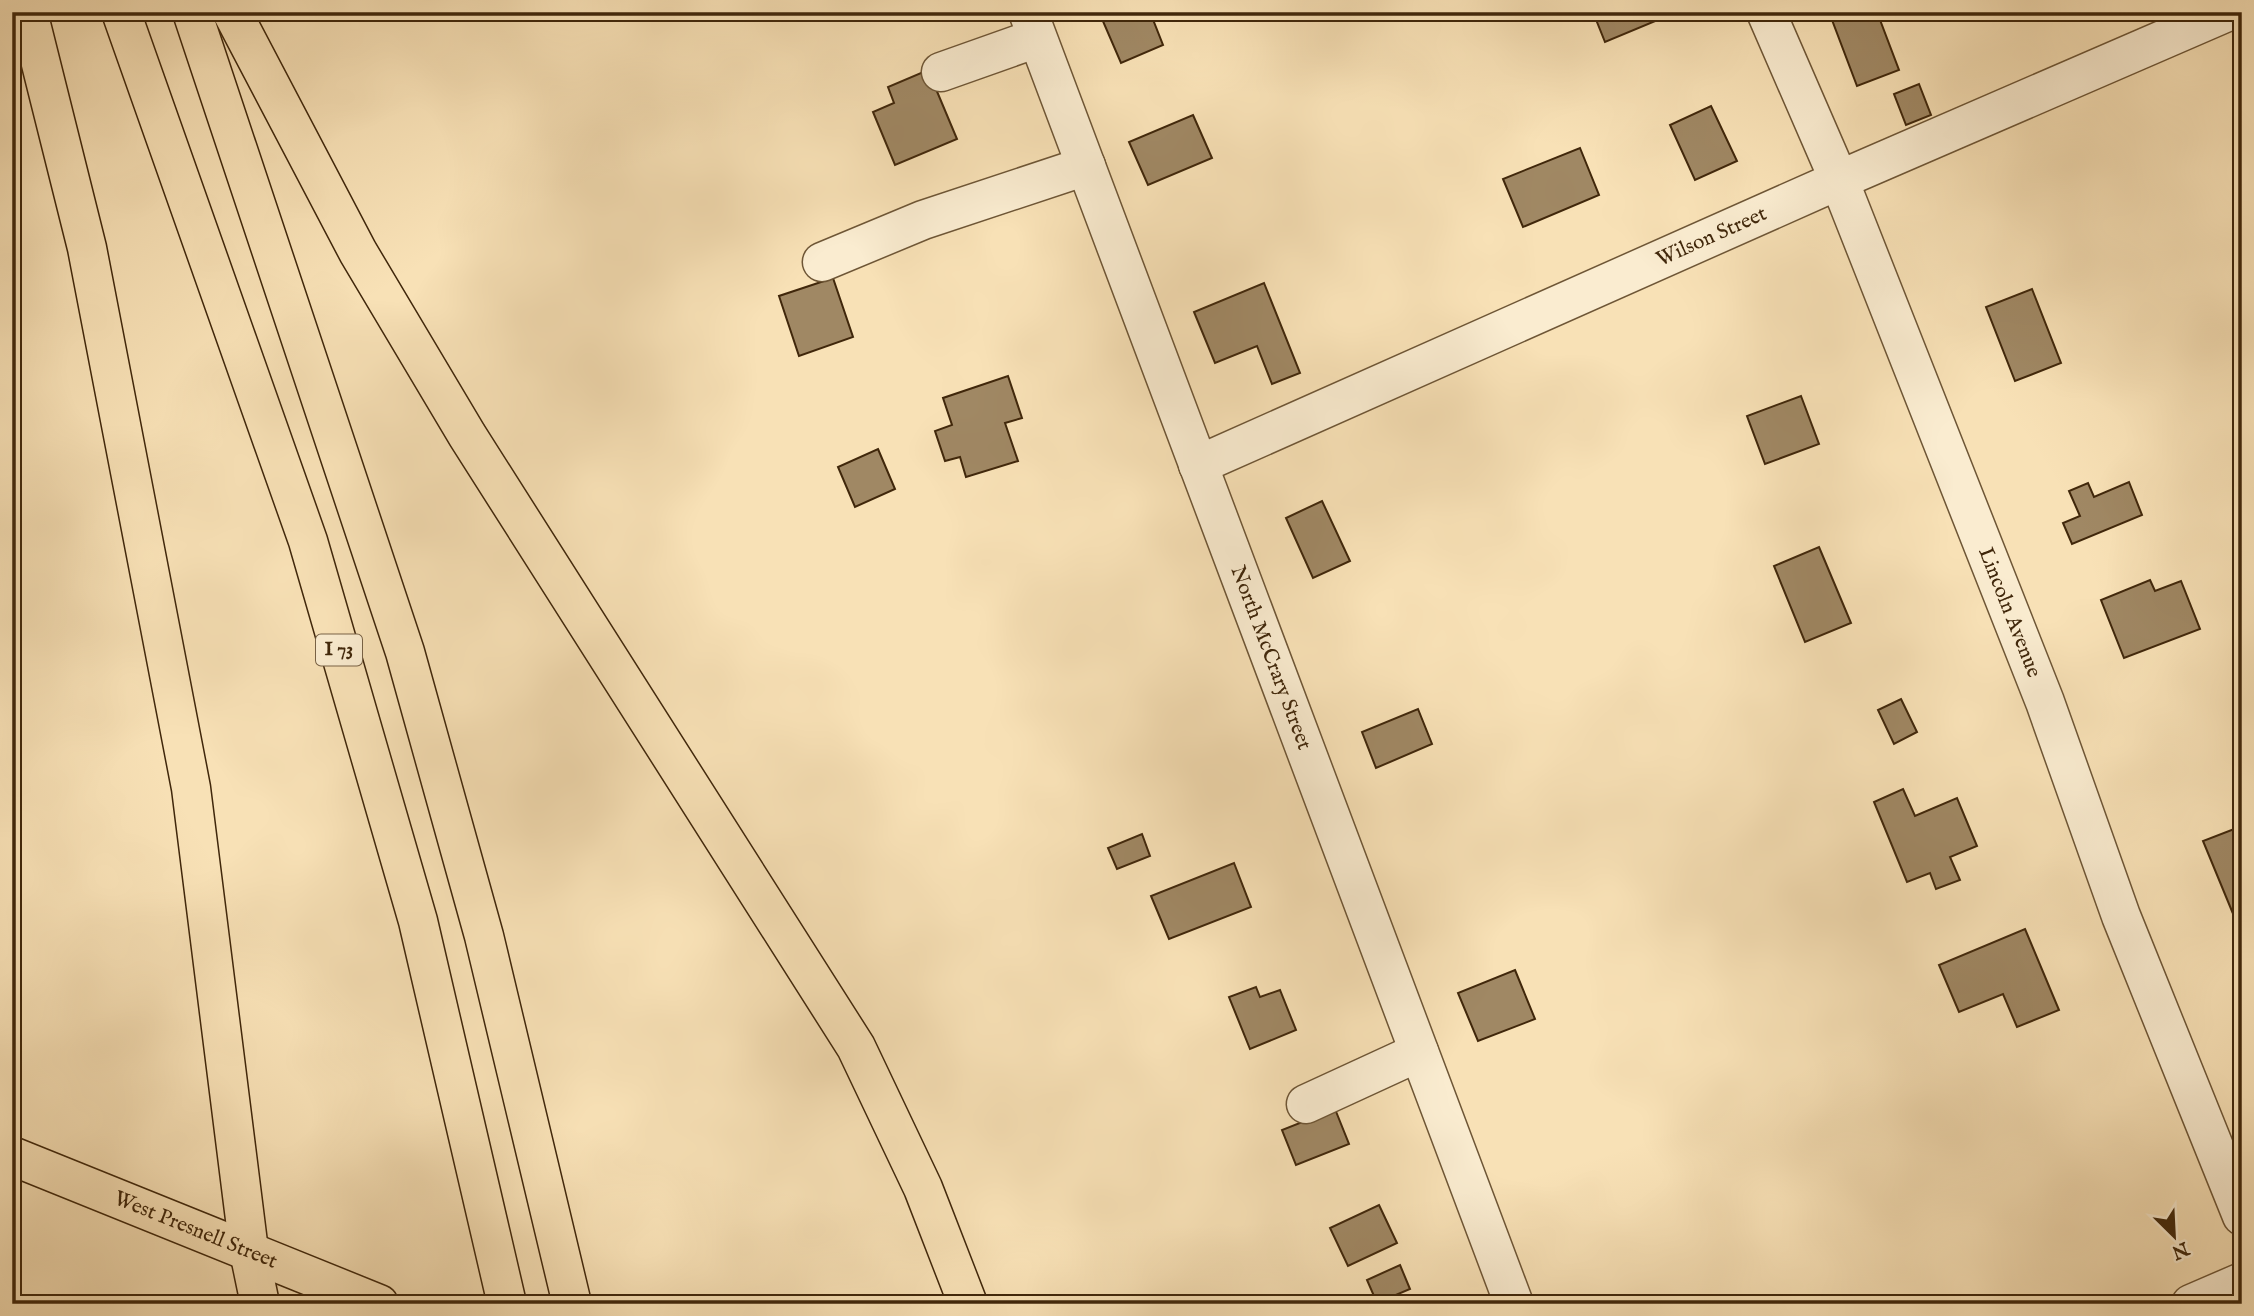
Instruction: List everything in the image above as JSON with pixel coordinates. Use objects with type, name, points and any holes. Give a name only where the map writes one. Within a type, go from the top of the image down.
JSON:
[{"type":"main road","points":[[28,12],[87,248],[191,788],[249,1251],[260,1304]]},
{"type":"main road","name":"I 73","points":[[121,12],[307,541],[418,921],[507,1304]]},
{"type":"main road","points":[[192,12],[405,652],[484,936],[572,1304]]},
{"type":"main road","points":[[232,12],[358,252],[467,435],[856,1047],[923,1188],[968,1304]]},
{"type":"main road","name":"West Presnell Street","points":[[12,1156],[379,1304]]},
{"type":"street","name":"Lincoln Avenue","points":[[1766,12],[1839,180],[2045,702],[2121,916],[2242,1216]]},
{"type":"street","name":"Wilson Street","points":[[1198,465],[1839,180],[2227,12]]},
{"type":"street","points":[[942,72],[1032,25]]},
{"type":"street","name":"North McCrary Street","points":[[1032,25],[1514,1304]]},
{"type":"street","points":[[822,262],[923,220],[1086,166]]},
{"type":"street","points":[[1306,1104],[1419,1052]]},
{"type":"street","points":[[2191,1304],[2242,1282]]},
{"type":"building","points":[[1099,12],[1150,12],[1163,45],[1121,63]]},
{"type":"building","points":[[1593,12],[1663,12],[1665,17],[1605,42]]},
{"type":"building","points":[[1829,12],[1877,12],[1899,70],[1857,86]]},
{"type":"building","points":[[928,70],[957,139],[895,165],[873,112],[894,103],[888,87]]},
{"type":"building","points":[[1919,84],[1931,115],[1906,125],[1894,94]]},
{"type":"building","points":[[1711,106],[1737,161],[1695,180],[1670,125]]},
{"type":"building","points":[[1193,115],[1212,158],[1148,185],[1129,142]]},
{"type":"building","points":[[1580,148],[1599,195],[1523,227],[1503,179]]},
{"type":"building","points":[[833,278],[853,337],[799,356],[779,296]]},
{"type":"building","points":[[1264,283],[1300,373],[1272,384],[1257,346],[1215,363],[1194,312]]},
{"type":"building","points":[[2032,289],[2061,363],[2015,381],[1986,307]]},
{"type":"building","points":[[1008,376],[1022,418],[1005,423],[1018,461],[966,477],[960,457],[945,461],[935,431],[952,425],[943,398]]},
{"type":"building","points":[[1801,396],[1819,444],[1765,464],[1747,416]]},
{"type":"building","points":[[878,449],[895,489],[855,507],[838,467]]},
{"type":"building","points":[[2129,482],[2142,515],[2072,544],[2063,523],[2080,516],[2069,491],[2088,483],[2094,497]]},
{"type":"building","points":[[1322,501],[1350,561],[1313,578],[1286,518]]},
{"type":"building","points":[[1819,547],[1851,623],[1805,642],[1774,566]]},
{"type":"building","points":[[2150,580],[2155,591],[2181,581],[2200,629],[2124,658],[2101,600]]},
{"type":"building","points":[[1901,699],[1917,732],[1894,744],[1878,710]]},
{"type":"building","points":[[1418,709],[1432,744],[1376,768],[1362,732]]},
{"type":"building","points":[[1903,789],[1915,816],[1957,798],[1977,846],[1950,857],[1960,880],[1936,889],[1930,873],[1907,882],[1874,802]]},
{"type":"building","points":[[2242,826],[2242,919],[2236,921],[2203,841]]},
{"type":"building","points":[[1142,834],[1150,856],[1117,869],[1108,848]]},
{"type":"building","points":[[1234,863],[1251,907],[1169,939],[1151,896]]},
{"type":"building","points":[[2025,929],[2059,1010],[2017,1027],[2003,994],[1959,1012],[1939,965]]},
{"type":"building","points":[[1515,970],[1535,1019],[1478,1041],[1458,993]]},
{"type":"building","points":[[1256,987],[1260,997],[1280,990],[1296,1030],[1250,1049],[1229,997]]},
{"type":"building","points":[[1335,1109],[1349,1144],[1296,1165],[1282,1130]]},
{"type":"building","points":[[1379,1205],[1397,1243],[1348,1266],[1330,1228]]},
{"type":"building","points":[[1400,1265],[1410,1289],[1377,1303],[1367,1280]]},
{"type":"railway","points":[[12,1290],[18,1304]]}]
